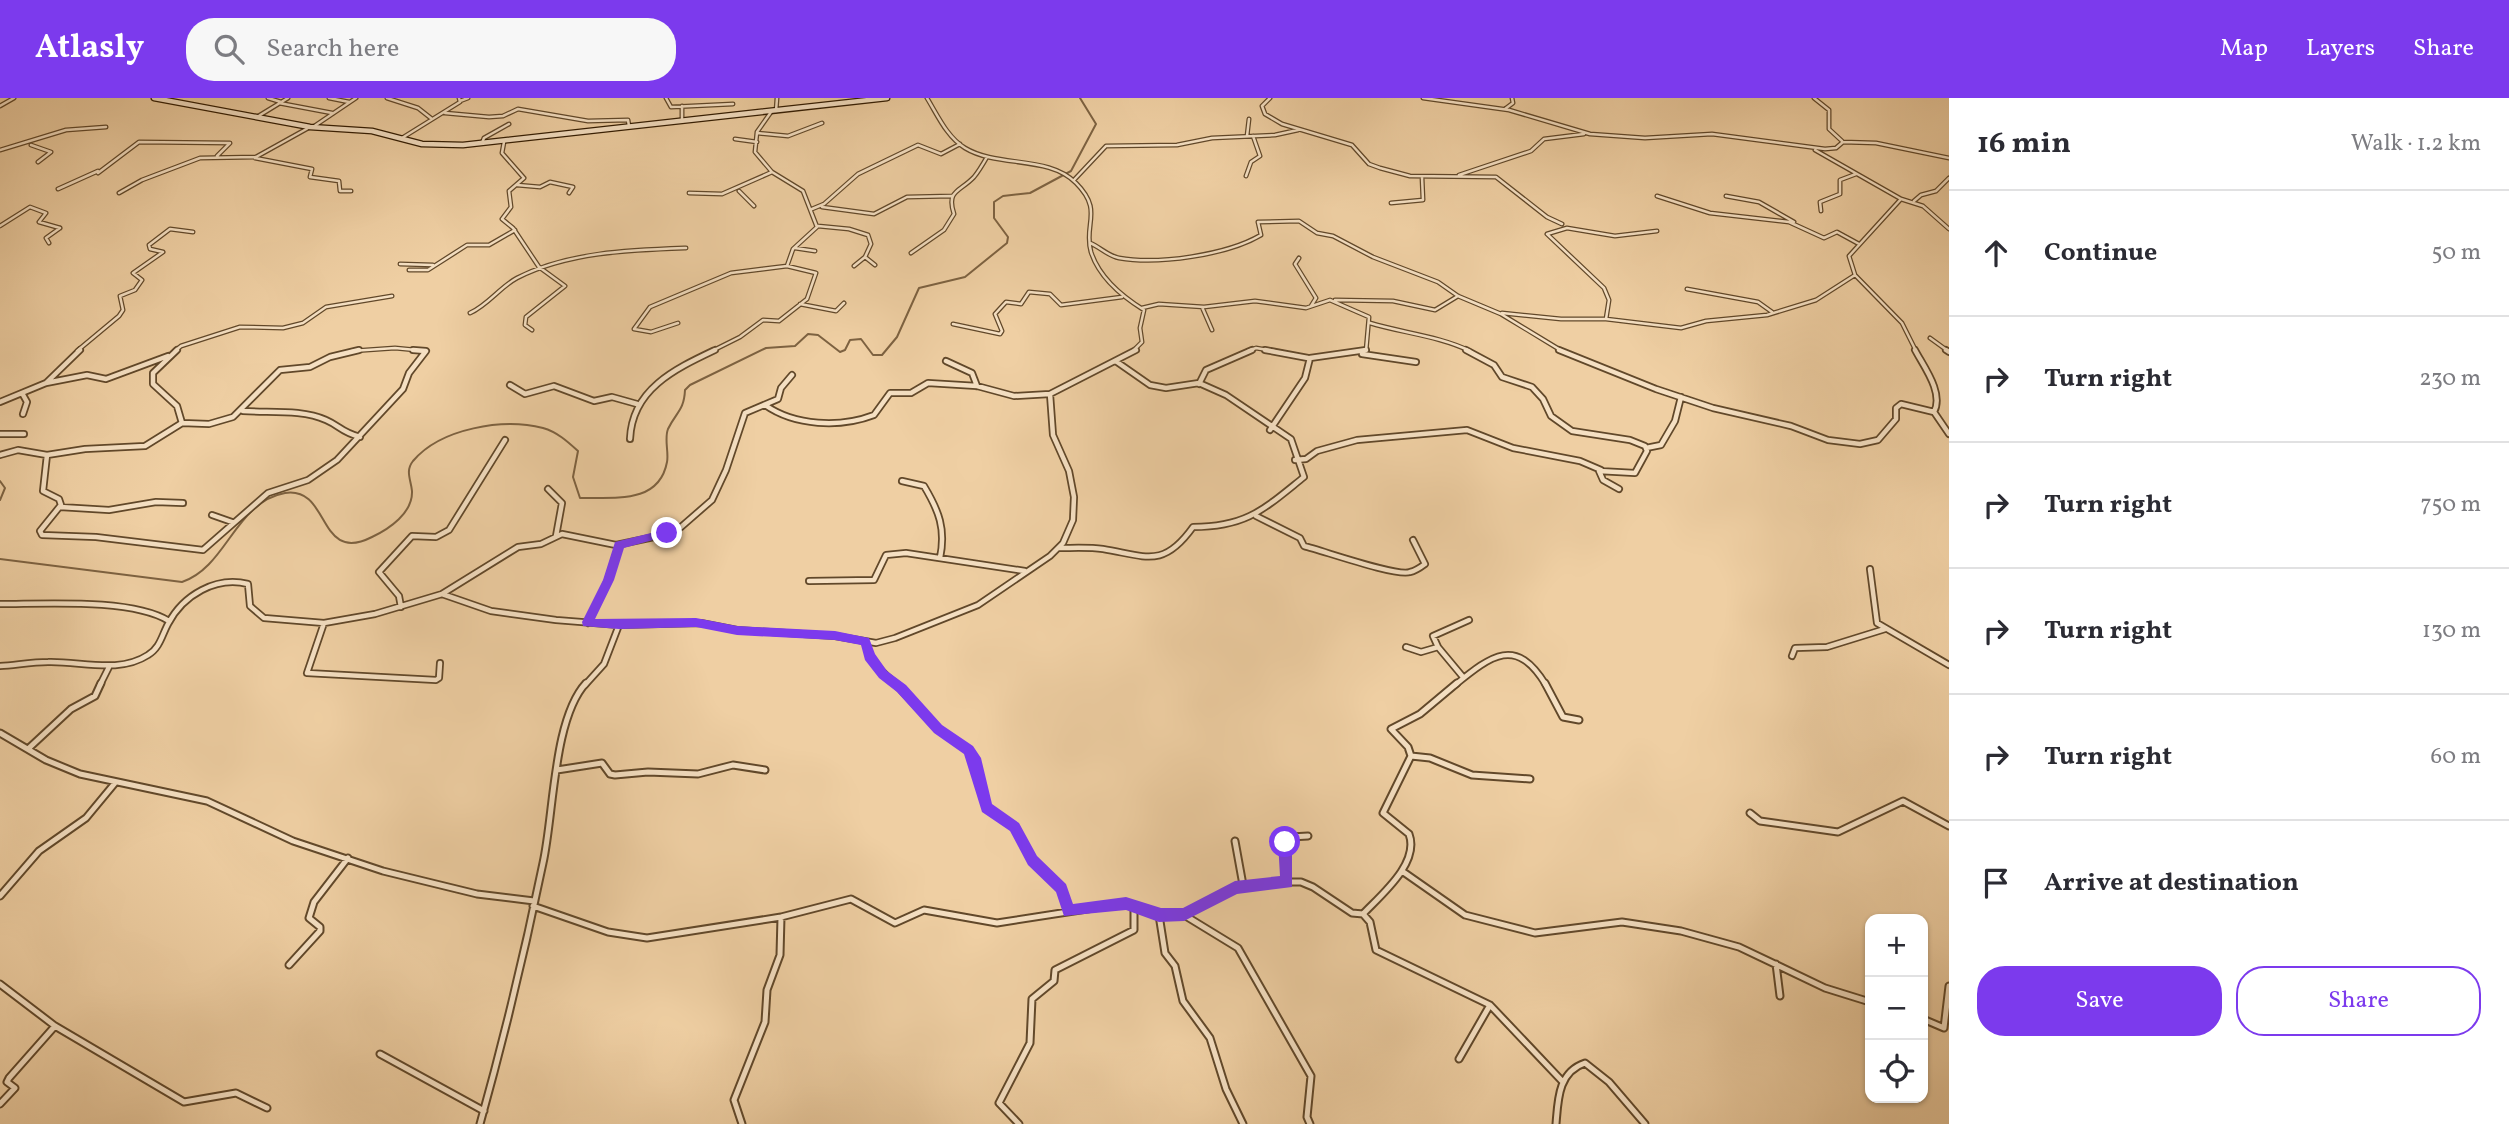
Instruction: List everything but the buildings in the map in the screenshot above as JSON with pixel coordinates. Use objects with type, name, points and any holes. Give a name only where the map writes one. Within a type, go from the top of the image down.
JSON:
[{"type":"street","points":[[0,106],[14,98]]},
{"type":"street","points":[[154,98],[311,127],[373,131],[422,144],[504,142],[887,98]]},
{"type":"street","points":[[268,98],[332,113]]},
{"type":"street","points":[[257,117],[288,98]]},
{"type":"street","points":[[329,98],[349,102]]},
{"type":"street","points":[[120,193],[142,180],[200,158],[256,157],[311,127],[356,98]]},
{"type":"street","points":[[387,98],[418,108],[434,120]]},
{"type":"street","points":[[402,138],[445,113],[460,99],[468,98]]},
{"type":"street","points":[[666,98],[670,107],[733,104]]},
{"type":"street","points":[[777,98],[774,111],[757,133],[755,152],[772,172],[802,190],[818,226]]},
{"type":"street","points":[[927,98],[950,136],[960,144],[987,157],[1036,165],[1067,177],[1092,204],[1089,248],[1108,281],[1123,297],[1142,309],[1159,304],[1202,307],[1255,301],[1310,307],[1333,301],[1393,301],[1435,310],[1458,296]]},
{"type":"street","points":[[1270,98],[1262,106],[1264,112],[1299,130],[1352,145],[1375,167],[1422,177],[1496,177],[1547,217],[1562,225]]},
{"type":"street","points":[[1423,98],[1505,109],[1588,133],[1645,138],[1712,134],[1829,149],[1843,142],[1876,143],[1949,158]]},
{"type":"street","points":[[1505,109],[1513,103],[1512,98]]},
{"type":"street","points":[[1814,98],[1829,110],[1829,129],[1843,142]]},
{"type":"street","points":[[682,106],[682,121]]},
{"type":"street","points":[[445,113],[489,117],[503,116],[519,109],[588,121],[628,120],[629,126]]},
{"type":"street","points":[[1247,136],[1249,120]]},
{"type":"street","points":[[757,133],[788,136],[822,123]]},
{"type":"street","points":[[0,150],[30,144],[88,124],[106,127]]},
{"type":"street","points":[[482,144],[484,138],[502,125],[509,124]]},
{"type":"street","points":[[1067,177],[1106,146],[1169,146],[1299,130]]},
{"type":"street","points":[[1458,175],[1531,151],[1544,139],[1588,133]]},
{"type":"street","points":[[1246,176],[1251,162],[1260,156],[1253,136]]},
{"type":"street","points":[[735,139],[757,142]]},
{"type":"street","points":[[58,189],[98,172],[140,141],[230,144],[216,157]]},
{"type":"street","points":[[504,142],[502,153],[523,177],[508,193],[511,207],[502,219],[515,230],[539,267],[565,286],[526,317],[526,325],[532,330]]},
{"type":"street","points":[[30,144],[51,152],[38,162]]},
{"type":"street","points":[[822,207],[850,179],[918,145],[942,154],[960,144]]},
{"type":"street","points":[[1808,146],[1857,174],[1870,186],[1901,199],[1914,201],[1948,227]]},
{"type":"street","points":[[256,157],[269,163],[312,169],[310,177],[339,181],[338,190],[351,191]]},
{"type":"street","points":[[952,197],[973,178],[987,157]]},
{"type":"street","points":[[689,192],[710,197],[739,191],[772,172]]},
{"type":"street","points":[[1821,211],[1820,202],[1840,194],[1840,180],[1857,174]]},
{"type":"street","points":[[1391,203],[1423,200],[1422,177]]},
{"type":"street","points":[[1914,201],[1921,195],[1936,191],[1949,178]]},
{"type":"street","points":[[516,184],[540,187],[548,182],[556,183],[573,187],[569,193]]},
{"type":"street","points":[[739,191],[754,206]]},
{"type":"street","points":[[812,209],[822,207],[874,214],[907,197],[933,194],[952,197]]},
{"type":"street","points":[[1726,196],[1759,202],[1824,238],[1837,232],[1859,244]]},
{"type":"street","points":[[911,253],[946,229],[954,214],[952,197]]},
{"type":"street","points":[[1657,197],[1710,213],[1797,225]]},
{"type":"street","points":[[1901,199],[1849,256],[1855,275],[1902,323],[1936,392],[1938,404],[1934,412]]},
{"type":"street","points":[[0,226],[26,207],[33,207],[46,213],[39,222],[60,228],[46,238],[49,243]]},
{"type":"street","points":[[1090,243],[1118,258],[1187,256],[1246,244],[1261,235],[1262,229],[1258,222],[1290,219],[1317,233],[1333,236],[1374,257],[1438,282],[1458,296],[1501,314],[1563,352],[1681,397],[1791,426],[1828,440],[1853,443],[1878,440],[1896,419],[1899,405],[1934,412],[1949,435]]},
{"type":"street","points":[[787,266],[794,248],[818,226],[849,229],[869,235],[871,244],[865,257],[855,266]]},
{"type":"street","points":[[1606,319],[1609,300],[1604,289],[1546,234],[1567,226],[1599,234],[1631,236],[1657,231]]},
{"type":"street","points":[[46,383],[80,349],[101,337],[120,315],[123,310],[120,296],[135,290],[142,280],[133,273],[163,252],[150,249],[149,245],[171,229],[193,232]]},
{"type":"street","points":[[408,270],[428,270],[467,245],[489,245],[515,230]]},
{"type":"street","points":[[470,313],[513,281],[539,267],[626,250],[686,248]]},
{"type":"street","points":[[794,248],[815,251]]},
{"type":"street","points":[[865,257],[875,265]]},
{"type":"street","points":[[1299,258],[1295,260],[1295,264],[1316,298],[1310,307]]},
{"type":"street","points":[[400,264],[434,265]]},
{"type":"street","points":[[630,439],[631,421],[638,405],[659,382],[703,355],[738,338],[763,320],[779,321],[807,299],[816,274],[787,266],[740,270],[710,280],[650,307],[642,314],[634,329],[652,332],[678,323]]},
{"type":"street","points":[[1501,314],[1606,319],[1681,328],[1706,321],[1739,320],[1773,313],[1816,300],[1855,275]]},
{"type":"street","points":[[1687,289],[1758,302],[1773,313]]},
{"type":"street","points":[[953,324],[1000,334],[1002,331],[995,314],[1006,302],[1021,304],[1029,292],[1050,294],[1061,305],[1123,297]]},
{"type":"street","points":[[182,423],[177,406],[153,384],[153,373],[183,345],[235,327],[283,328],[307,321],[326,307],[392,296]]},
{"type":"street","points":[[1333,301],[1364,314],[1370,323],[1408,335],[1448,341],[1490,362],[1502,377],[1532,387],[1543,399],[1551,416],[1572,430],[1630,440],[1646,448],[1663,444],[1675,421],[1681,397]]},
{"type":"street","points":[[800,304],[836,312],[844,303]]},
{"type":"street","points":[[1202,307],[1212,330]]},
{"type":"street","points":[[765,405],[773,413],[794,421],[853,422],[875,414],[890,393],[911,393],[928,383],[977,386],[1014,396],[1050,394],[1082,376],[1117,362],[1141,345],[1142,309]]},
{"type":"street","points":[[1361,354],[1366,350],[1370,323]]},
{"type":"street","points":[[1930,338],[1949,352]]},
{"type":"street","points":[[1199,384],[1206,370],[1258,347],[1309,359],[1334,354],[1361,354],[1416,362]]},
{"type":"street","points":[[0,455],[18,450],[47,455],[85,449],[137,448],[182,423],[216,424],[242,411],[280,370],[310,367],[330,357],[362,349],[425,351],[409,373],[403,389],[361,437],[314,477],[271,491],[200,550],[40,534],[60,507],[59,499],[43,491],[47,455]]},
{"type":"street","points":[[0,402],[46,383],[87,375],[107,379],[170,355]]},
{"type":"street","points":[[1270,430],[1305,377],[1309,359]]},
{"type":"street","points":[[946,361],[972,373],[977,386]]},
{"type":"street","points":[[1059,548],[1101,550],[1149,559],[1179,547],[1193,527],[1215,527],[1256,516],[1303,479],[1295,460],[1291,439],[1270,430],[1215,390],[1199,384],[1149,387],[1117,362]]},
{"type":"street","points":[[0,666],[49,662],[109,666],[142,659],[153,652],[167,633],[169,621],[202,589],[230,579],[248,584],[250,606],[264,618],[324,623],[401,607],[442,594],[518,547],[541,544],[556,536],[571,534],[619,545],[678,528],[710,502],[726,470],[745,413],[778,399],[780,388],[792,375]]},
{"type":"street","points":[[510,385],[525,394],[554,386],[594,401],[612,397],[638,405]]},
{"type":"street","points":[[22,393],[27,402],[23,414]]},
{"type":"street","points":[[442,594],[491,611],[587,622],[619,625],[696,622],[737,630],[835,636],[880,643],[929,622],[972,608],[1059,548],[1071,528],[1074,497],[1069,471],[1053,435],[1050,394]]},
{"type":"street","points":[[242,411],[305,414],[328,420],[340,431],[361,437]]},
{"type":"street","points":[[1295,460],[1306,459],[1312,452],[1325,447],[1364,437],[1471,430],[1514,448],[1579,459],[1601,470],[1635,473],[1646,448]]},
{"type":"street","points":[[0,434],[24,434]]},
{"type":"street","points":[[401,607],[399,596],[379,572],[412,536],[436,537],[449,530],[505,440]]},
{"type":"street","points":[[1601,470],[1599,475],[1603,480],[1619,489]]},
{"type":"street","points":[[902,481],[924,486],[942,518],[946,533],[940,558]]},
{"type":"street","points":[[548,489],[562,503],[556,536]]},
{"type":"street","points":[[60,507],[109,510],[156,502],[183,503]]},
{"type":"street","points":[[212,515],[232,522]]},
{"type":"street","points":[[1256,516],[1300,538],[1309,548],[1362,561],[1393,574],[1409,573],[1425,564],[1413,540]]},
{"type":"street","points":[[587,622],[608,580],[619,545]]},
{"type":"street","points":[[809,581],[874,580],[888,555],[913,553],[1026,572]]},
{"type":"street","points":[[1870,569],[1874,617],[1885,629],[1934,659],[1949,665]]},
{"type":"street","points":[[0,604],[91,605],[156,613],[169,621]]},
{"type":"street","points":[[1463,677],[1434,641],[1435,633],[1469,620]]},
{"type":"street","points":[[324,623],[307,673],[388,675],[436,680],[439,678],[440,663]]},
{"type":"street","points":[[480,1124],[499,1057],[549,836],[556,770],[570,705],[604,664],[619,625]]},
{"type":"street","points":[[1792,656],[1795,648],[1827,647],[1885,629]]},
{"type":"street","points":[[865,642],[869,656],[883,674],[902,688],[938,729],[969,750],[974,758],[986,808],[1014,827],[1032,861],[1061,888],[1069,911]]},
{"type":"street","points":[[1406,648],[1421,652],[1438,647]]},
{"type":"street","points":[[1363,915],[1402,871],[1411,837],[1383,813],[1411,756],[1408,747],[1391,729],[1424,711],[1432,701],[1463,677],[1497,659],[1520,655],[1543,679],[1563,717],[1579,720]]},
{"type":"street","points":[[29,748],[71,709],[93,698],[109,666]]},
{"type":"street","points":[[0,733],[65,769],[115,783],[211,803],[292,841],[426,883],[534,903],[596,929],[647,938],[781,916],[851,899],[895,923],[924,910],[997,923],[1114,904],[1134,905],[1159,915],[1184,915],[1243,886],[1301,882],[1313,887],[1352,914],[1363,915],[1370,922],[1374,946],[1381,954],[1490,1004],[1562,1081]]},
{"type":"street","points":[[1411,756],[1430,758],[1480,776],[1530,779]]},
{"type":"street","points":[[556,770],[602,763],[610,774],[615,775],[648,772],[698,774],[733,765],[765,770]]},
{"type":"street","points":[[0,896],[39,851],[90,814],[115,783]]},
{"type":"street","points":[[1750,813],[1759,821],[1835,832],[1857,824],[1882,808],[1906,802],[1949,826]]},
{"type":"street","points":[[1287,882],[1283,843],[1291,837],[1308,836]]},
{"type":"street","points":[[1235,841],[1243,886]]},
{"type":"street","points":[[289,965],[320,931],[320,927],[309,918],[311,907],[348,858]]},
{"type":"street","points":[[1402,871],[1456,910],[1535,933],[1547,934],[1622,922],[1725,942],[1825,988],[1865,1000]]},
{"type":"street","points":[[1019,1124],[999,1103],[1030,1043],[1032,999],[1054,981],[1055,970],[1134,930],[1134,905]]},
{"type":"street","points":[[1159,915],[1165,953],[1175,966],[1183,1001],[1210,1038],[1226,1088],[1243,1124]]},
{"type":"street","points":[[1184,915],[1238,948],[1311,1076],[1307,1117],[1310,1124]]},
{"type":"street","points":[[742,1124],[734,1100],[765,1022],[767,990],[780,954],[781,916]]},
{"type":"street","points":[[1776,964],[1780,996]]},
{"type":"street","points":[[0,984],[55,1026],[184,1102],[236,1093],[267,1108]]},
{"type":"street","points":[[1928,1021],[1944,1028],[1949,986]]},
{"type":"street","points":[[1459,1059],[1490,1004]]},
{"type":"street","points":[[0,1104],[15,1088],[7,1082],[9,1078],[55,1026]]},
{"type":"street","points":[[380,1054],[428,1080],[444,1094],[484,1111]]},
{"type":"street","points":[[1556,1124],[1562,1081],[1580,1063],[1590,1065],[1645,1124]]},
{"type":"waterway","points":[[0,559],[182,582],[210,563],[254,509],[268,499],[285,493],[300,494],[310,501],[332,534],[342,541],[354,543],[386,530],[404,513],[409,506],[412,491],[409,468],[425,450],[456,433],[492,425],[543,428],[566,440],[578,451],[573,477],[580,498],[620,498],[645,492],[655,486],[662,476],[667,462],[668,429],[681,407],[685,390],[690,385],[766,348],[795,346],[808,334],[818,335],[840,352],[845,350],[850,340],[861,339],[873,355],[882,355],[897,337],[919,288],[965,277],[1007,243],[1008,237],[994,218],[994,202],[1003,196],[1030,193],[1071,171],[1096,124],[1080,98]]},
{"type":"waterway","points":[[0,481],[5,488],[0,500]]},
{"type":"route","points":[[667,533],[619,545],[608,580],[587,622],[663,625],[696,622],[737,630],[835,636],[865,642],[869,656],[883,674],[902,688],[938,729],[969,750],[978,770],[986,808],[1014,827],[1032,861],[1057,882],[1063,891],[1064,903],[1069,911],[1126,903],[1142,906],[1159,915],[1184,915],[1235,888],[1287,882],[1283,849],[1285,842]]}]
